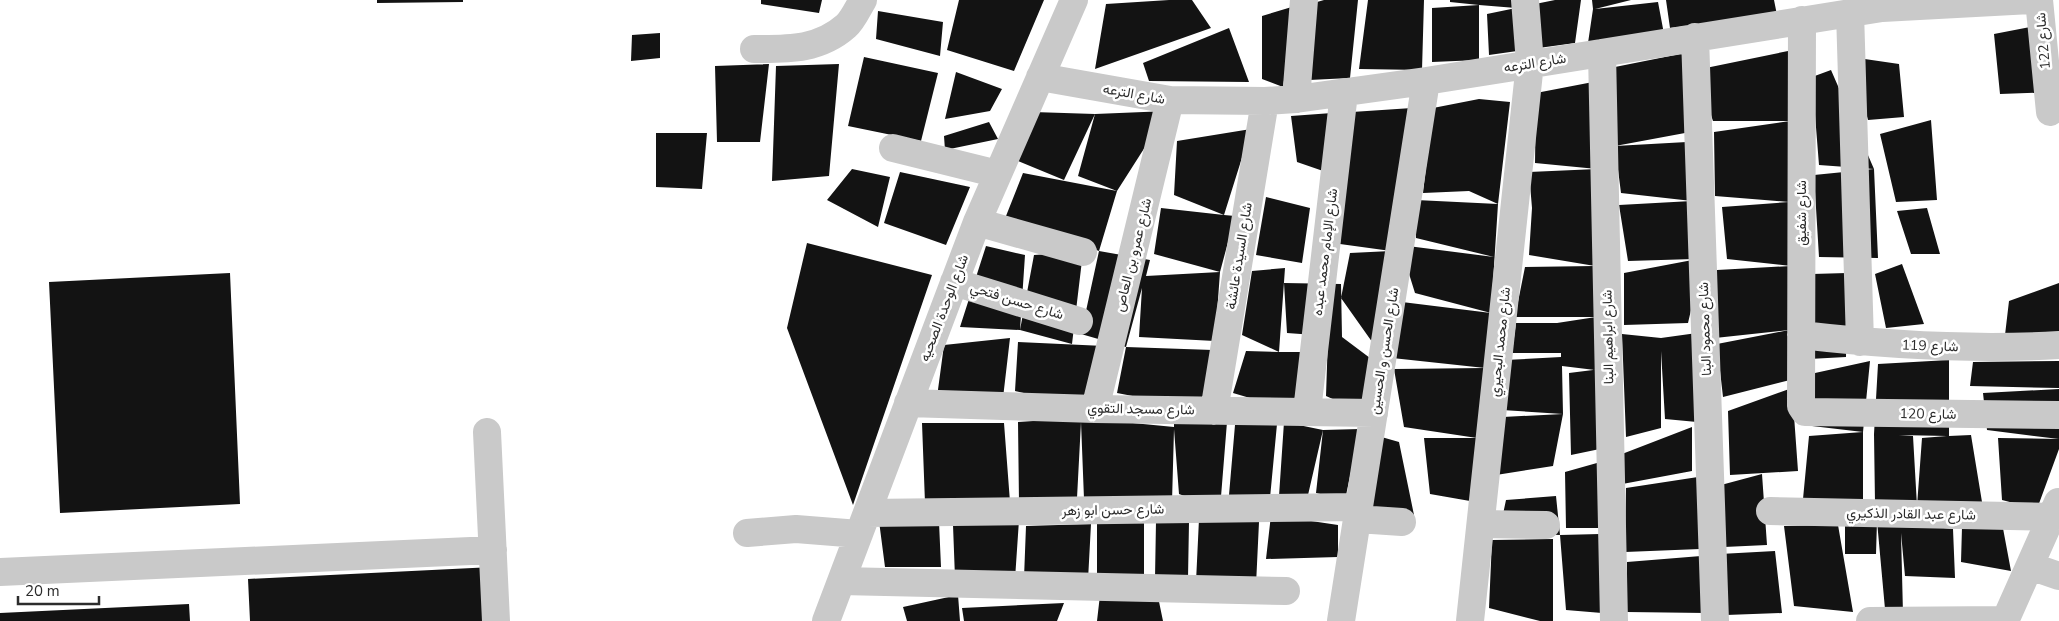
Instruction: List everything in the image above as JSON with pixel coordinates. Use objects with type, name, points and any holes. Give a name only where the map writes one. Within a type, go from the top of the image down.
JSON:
[{"type":"street","points":[[754,49],[788,49],[820,43],[847,25],[863,0]]},
{"type":"street","name":"شارع الوحدة الصحيه","points":[[826,621],[977,222],[1074,0]]},
{"type":"street","points":[[1296,99],[1304,0]]},
{"type":"street","name":"شارع محمد البحيري","points":[[1470,621],[1530,63],[1525,0]]},
{"type":"street","name":"شارع الترعه","points":[[1040,77],[1170,100],[1265,101],[1296,99],[1426,81],[1602,53],[1850,12],[1882,4],[2031,0]]},
{"type":"street","name":"شارع 122","points":[[2039,0],[2050,112]]},
{"type":"street","points":[[1850,12],[1860,342]]},
{"type":"street","name":"شارع شفيق","points":[[1801,406],[1802,20]]},
{"type":"street","name":"شارع محمود البنا","points":[[1695,37],[1715,621]]},
{"type":"street","name":"شارع ابراهيم البنا","points":[[1602,53],[1614,621]]},
{"type":"street","name":"شارع الحسن و الحسين","points":[[1341,621],[1426,81]]},
{"type":"street","name":"شارع الإمام محمد عبده","points":[[1306,412],[1344,92]]},
{"type":"street","name":"شارع عمرو بن العاص","points":[[1095,409],[1170,100]]},
{"type":"street","name":"شارع السيدة عائشة","points":[[1214,411],[1265,101]]},
{"type":"street","points":[[893,148],[998,174]]},
{"type":"street","points":[[977,222],[1082,252]]},
{"type":"street","name":"شارع حسن فتحي","points":[[954,282],[1079,321]]},
{"type":"street","name":"شارع 119","points":[[1801,334],[1860,342],[1977,347],[2059,345]]},
{"type":"street","name":"شارع مسجد التقوي","points":[[908,403],[1095,409],[1374,413]]},
{"type":"street","name":"شارع 120","points":[[1801,406],[1806,412],[2059,415]]},
{"type":"street","points":[[488,432],[496,621]]},
{"type":"street","points":[[1870,621],[2005,620],[2055,509]]},
{"type":"street","name":"شارع عبد القادر الذكيري","points":[[1770,511],[2055,509]]},
{"type":"street","name":"شارع حسن ابو زهر","points":[[747,534],[863,523],[1358,513],[1402,522]]},
{"type":"street","points":[[1481,524],[1546,525]]},
{"type":"street","points":[[0,572],[493,550]]},
{"type":"street","points":[[2030,566],[2059,576]]},
{"type":"street","points":[[841,582],[1286,591]]},
{"type":"building","points":[[377,0],[463,0],[463,2],[377,3]]},
{"type":"building","points":[[761,0],[822,0],[819,13],[761,4]]},
{"type":"building","points":[[959,0],[1044,0],[1014,71],[947,50]]},
{"type":"building","points":[[1192,0],[1211,28],[1095,69],[1106,4]]},
{"type":"building","points":[[1324,0],[1358,0],[1350,78],[1309,80],[1317,2]]},
{"type":"building","points":[[1368,0],[1424,0],[1422,70],[1359,69]]},
{"type":"building","points":[[1450,0],[1515,0],[1516,8],[1450,2]]},
{"type":"building","points":[[1555,0],[1581,0],[1575,43],[1489,55],[1487,14]]},
{"type":"building","points":[[1592,0],[1631,0],[1595,9],[1658,2],[1664,34],[1588,43],[1593,9]]},
{"type":"building","points":[[1666,0],[1774,0],[1777,15],[1670,28]]},
{"type":"building","points":[[1479,5],[1479,60],[1432,62],[1432,8]]},
{"type":"building","points":[[1295,6],[1283,87],[1262,79],[1262,16]]},
{"type":"building","points":[[878,11],[943,22],[940,56],[876,39]]},
{"type":"building","points":[[2051,23],[2059,92],[2000,94],[1994,34]]},
{"type":"building","points":[[1229,28],[1249,82],[1149,81],[1143,63]]},
{"type":"building","points":[[660,33],[660,58],[631,61],[632,35]]},
{"type":"building","points":[[1793,50],[1790,121],[1713,121],[1696,70]]},
{"type":"building","points":[[1685,53],[1685,133],[1615,146],[1615,67]]},
{"type":"building","points":[[864,57],[938,73],[921,141],[848,126]]},
{"type":"building","points":[[1851,57],[1899,64],[1904,117],[1868,120]]},
{"type":"building","points":[[769,64],[760,142],[717,142],[715,66]]},
{"type":"building","points":[[839,64],[829,176],[772,181],[776,66]]},
{"type":"building","points":[[1831,70],[1874,169],[1819,165],[1812,77]]},
{"type":"building","points":[[956,72],[1002,89],[990,111],[945,119]]},
{"type":"building","points":[[1593,82],[1597,169],[1535,163],[1536,93]]},
{"type":"building","points":[[1479,99],[1510,102],[1498,204],[1469,191],[1423,193],[1433,108]]},
{"type":"building","points":[[1412,108],[1400,197],[1391,251],[1340,244],[1352,112]]},
{"type":"building","points":[[1168,111],[1117,191],[1078,176],[1095,114]]},
{"type":"building","points":[[1033,112],[1095,114],[1064,180],[1018,161]]},
{"type":"building","points":[[1332,113],[1326,172],[1297,162],[1291,116]]},
{"type":"building","points":[[1931,120],[1937,200],[1896,202],[1880,134]]},
{"type":"building","points":[[1790,121],[1789,202],[1715,196],[1714,132]]},
{"type":"building","points":[[989,122],[998,139],[945,150],[944,136]]},
{"type":"building","points":[[1251,129],[1224,215],[1174,195],[1177,141]]},
{"type":"building","points":[[656,133],[707,133],[702,189],[656,187]]},
{"type":"building","points":[[1687,142],[1692,201],[1621,193],[1615,146]]},
{"type":"building","points":[[852,169],[890,177],[878,227],[827,200]]},
{"type":"building","points":[[1597,169],[1596,317],[1515,317],[1525,267],[1595,266],[1529,255],[1532,208],[1529,172]]},
{"type":"building","points":[[1874,169],[1878,258],[1819,257],[1814,175]]},
{"type":"building","points":[[900,172],[970,187],[946,245],[884,223]]},
{"type":"building","points":[[1023,173],[1117,191],[1099,251],[1006,216]]},
{"type":"building","points":[[1266,197],[1310,208],[1302,263],[1256,255]]},
{"type":"building","points":[[1416,200],[1498,204],[1491,313],[1415,293],[1400,245],[1494,257],[1416,238]]},
{"type":"building","points":[[1692,201],[1694,259],[1628,261],[1619,205]]},
{"type":"building","points":[[1789,202],[1793,329],[1790,380],[1723,397],[1717,344],[1789,330],[1715,338],[1717,270],[1791,266],[1727,259],[1722,207]]},
{"type":"building","points":[[1161,208],[1235,216],[1220,272],[1154,254]]},
{"type":"building","points":[[1927,208],[1940,254],[1911,254],[1897,211]]},
{"type":"building","points":[[807,243],[932,275],[853,505],[787,328]]},
{"type":"building","points":[[986,246],[1025,255],[1020,330],[960,327]]},
{"type":"building","points":[[1099,251],[1150,260],[1146,276],[1220,272],[1215,341],[1139,337],[1142,288],[1126,347],[1081,334]]},
{"type":"building","points":[[1391,251],[1375,346],[1341,298],[1350,253]]},
{"type":"building","points":[[1083,252],[1072,344],[1020,330],[1034,255]]},
{"type":"building","points":[[1703,258],[1688,323],[1624,325],[1624,273]]},
{"type":"building","points":[[1902,264],[1924,324],[1886,328],[1875,274]]},
{"type":"building","points":[[1285,268],[1279,352],[1242,335],[1252,271]]},
{"type":"building","points":[[230,273],[240,504],[60,513],[49,282]]},
{"type":"building","points":[[1847,273],[1846,357],[1809,359],[1812,274]]},
{"type":"building","points":[[1284,283],[1341,284],[1342,337],[1370,358],[1364,413],[1326,396],[1328,336],[1287,333]]},
{"type":"building","points":[[2059,283],[2059,335],[2005,335],[2009,301]]},
{"type":"building","points":[[1402,302],[1503,314],[1485,368],[1383,357]]},
{"type":"building","points":[[1596,317],[1595,370],[1562,366],[1563,414],[1502,410],[1505,360],[1561,357],[1561,353],[1512,353],[1516,323],[1557,323]]},
{"type":"building","points":[[1697,333],[1697,422],[1665,419],[1661,351],[1661,428],[1626,437],[1622,334],[1661,338]]},
{"type":"building","points":[[1010,338],[1003,398],[937,397],[944,345]]},
{"type":"building","points":[[1018,342],[1104,346],[1095,409],[1015,391]]},
{"type":"building","points":[[1126,347],[1213,350],[1205,410],[1117,393]]},
{"type":"building","points":[[1246,351],[1302,352],[1297,412],[1233,393]]},
{"type":"building","points":[[1949,360],[1949,436],[1971,435],[1983,508],[1917,505],[1875,503],[1874,434],[1878,364]],"holes":[[[1899,435],[1947,436],[1922,438],[1917,505],[1913,436]]]},
{"type":"building","points":[[1870,361],[1863,432],[1812,426],[1815,373]]},
{"type":"building","points":[[2059,361],[2059,388],[1970,386],[1973,362]]},
{"type":"building","points":[[1617,367],[1619,445],[1571,455],[1569,373]]},
{"type":"building","points":[[1497,368],[1477,438],[1404,427],[1394,369]]},
{"type":"building","points":[[1792,388],[1798,471],[1730,475],[1728,411]]},
{"type":"building","points":[[2059,389],[2059,439],[1987,430],[1983,393]]},
{"type":"building","points":[[1563,414],[1553,466],[1496,475],[1503,417]]},
{"type":"building","points":[[1081,418],[1174,427],[1174,420],[1227,422],[1220,509],[1179,494],[1174,429],[1172,502],[1125,496],[1084,499],[1081,422],[1077,498],[1019,503],[1018,422]]},
{"type":"building","points":[[1284,422],[1323,430],[1305,508],[1279,496]]},
{"type":"building","points":[[922,423],[1004,423],[1010,502],[925,503]]},
{"type":"building","points":[[1277,424],[1270,498],[1229,495],[1235,425]]},
{"type":"building","points":[[1692,427],[1692,471],[1617,485],[1622,454]]},
{"type":"building","points":[[1360,429],[1345,500],[1316,493],[1323,430]]},
{"type":"building","points":[[1863,432],[1863,503],[1803,499],[1809,436]]},
{"type":"building","points":[[1378,436],[1399,442],[1414,515],[1359,507]]},
{"type":"building","points":[[1424,438],[1477,438],[1470,501],[1430,494]]},
{"type":"building","points":[[1998,438],[2059,439],[2059,449],[2037,509],[2002,500]]},
{"type":"building","points":[[1604,461],[1604,528],[1566,528],[1565,472]]},
{"type":"building","points":[[1762,474],[1767,545],[1724,547],[1721,485]]},
{"type":"building","points":[[1698,477],[1700,549],[1625,552],[1626,488]]},
{"type":"building","points":[[1556,496],[1560,535],[1499,533],[1506,500]]},
{"type":"building","points":[[1271,515],[1338,525],[1338,557],[1266,559]]},
{"type":"building","points":[[1199,519],[1259,522],[1256,585],[1196,582]]},
{"type":"building","points":[[1019,520],[1015,579],[955,578],[953,525]]},
{"type":"building","points":[[1845,520],[1877,521],[1876,554],[1845,554]]},
{"type":"building","points":[[879,521],[939,522],[941,567],[885,567]]},
{"type":"building","points":[[1156,521],[1189,522],[1188,578],[1155,578]]},
{"type":"building","points":[[1877,521],[1953,529],[1955,578],[1905,576],[1901,533],[1903,614],[1885,609]]},
{"type":"building","points":[[1097,522],[1144,522],[1144,579],[1097,579]]},
{"type":"building","points":[[2002,523],[2011,571],[1961,562],[1962,527]]},
{"type":"building","points":[[1091,524],[1088,580],[1024,578],[1026,526]]},
{"type":"building","points":[[1838,525],[1853,612],[1794,606],[1784,526]]},
{"type":"building","points":[[1600,534],[1614,614],[1566,610],[1560,535]]},
{"type":"building","points":[[1553,539],[1553,621],[1540,621],[1489,608],[1492,540]]},
{"type":"building","points":[[1775,551],[1782,613],[1726,615],[1720,554]]},
{"type":"building","points":[[1701,556],[1706,613],[1627,612],[1627,562]]},
{"type":"building","points":[[493,567],[496,621],[250,621],[248,579]]},
{"type":"building","points":[[1157,592],[1163,621],[1097,621],[1100,595]]},
{"type":"building","points":[[958,595],[960,621],[907,621],[903,607]]},
{"type":"building","points":[[1064,603],[1057,621],[964,621],[962,608]]},
{"type":"building","points":[[189,604],[190,621],[0,621],[0,613]]}]
